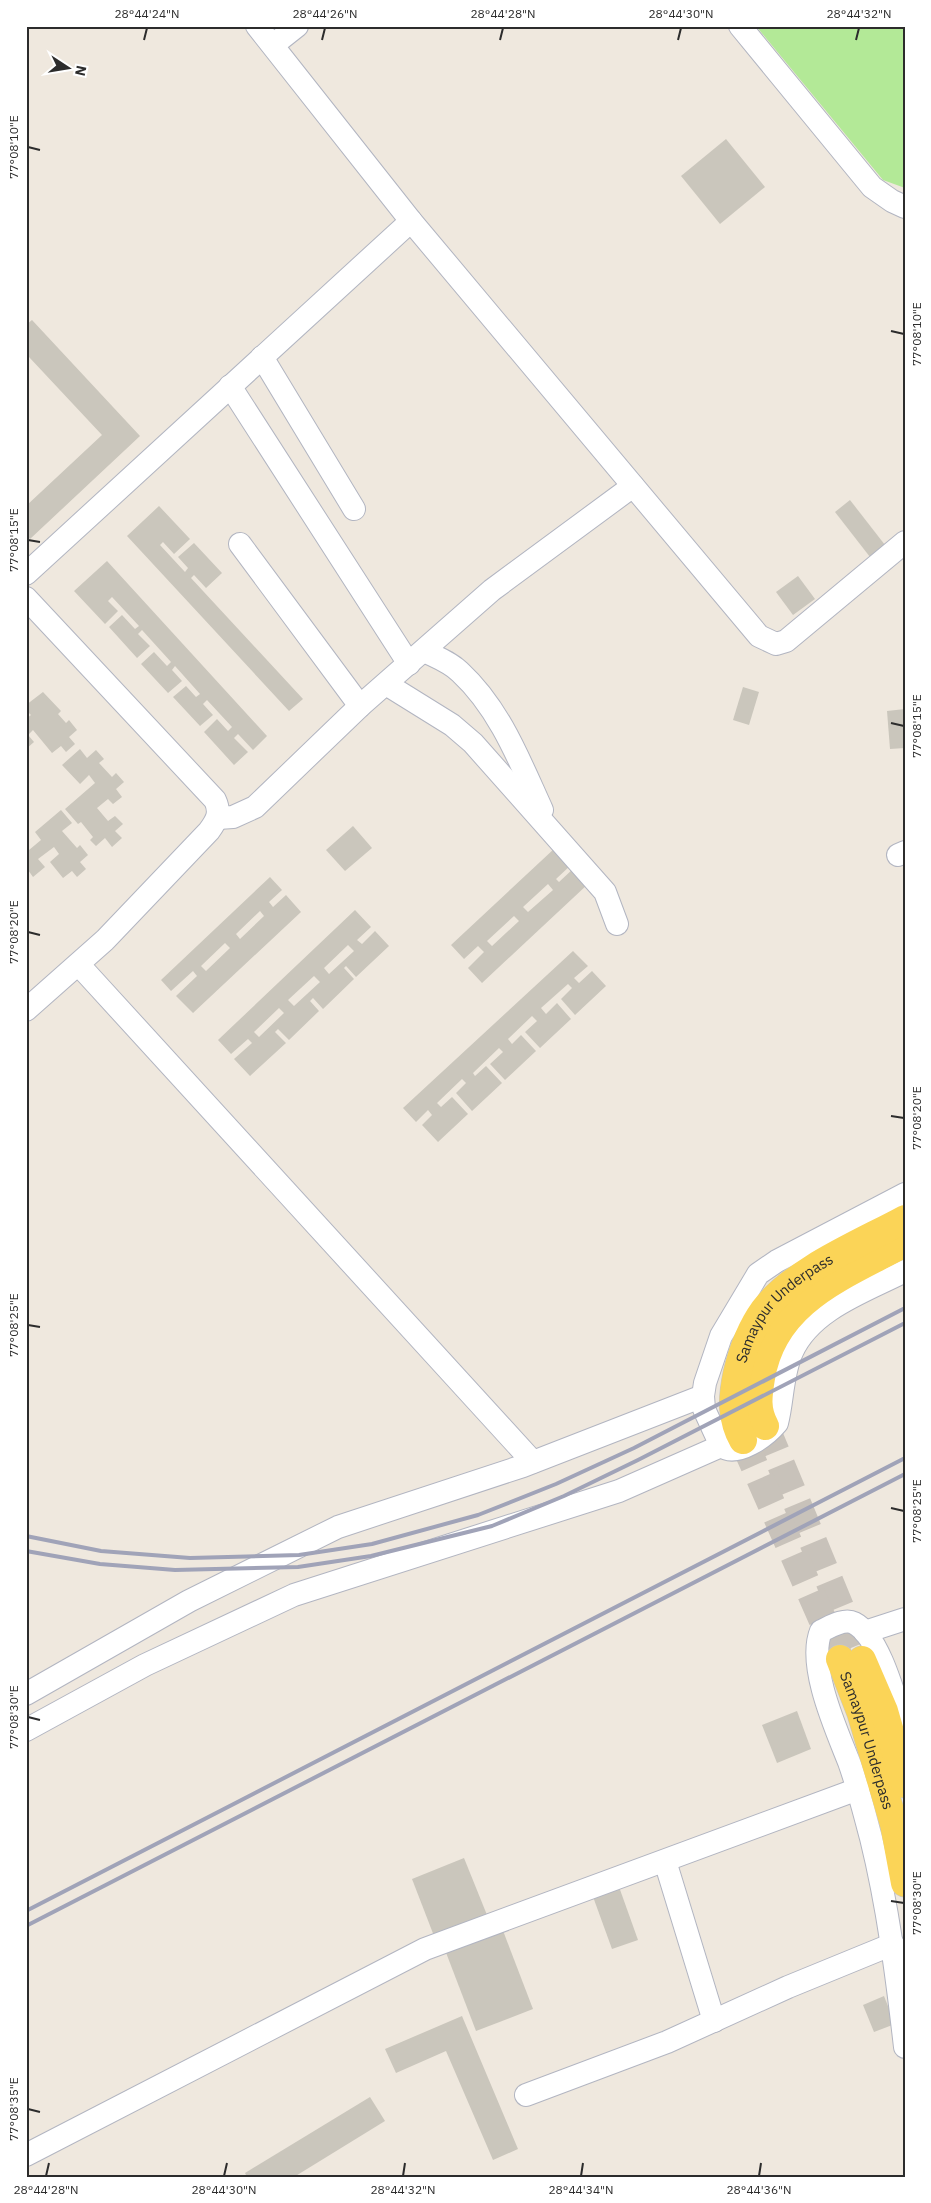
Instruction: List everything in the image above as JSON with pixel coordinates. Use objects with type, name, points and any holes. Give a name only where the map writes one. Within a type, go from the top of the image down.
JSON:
[{"type":"main road","name":"Samaypur Underpass","points":[[743,1438],[734,1418],[733,1401],[735,1385],[748,1342],[763,1312],[773,1299],[801,1276],[905,1219]]},
{"type":"main road","name":"Samaypur Underpass","points":[[743,1438],[759,1415],[757,1402],[762,1373],[770,1346],[783,1323],[792,1312],[821,1289],[905,1243]]},
{"type":"main road","name":"Samaypur Underpass","points":[[905,1784],[884,1711],[851,1659],[860,1712],[894,1824],[905,1883]]},
{"type":"street","points":[[257,26],[410,221],[759,636],[776,644],[786,641],[905,542]]},
{"type":"street","points":[[273,45],[297,26]]},
{"type":"street","points":[[740,26],[872,187],[892,202],[905,207]]},
{"type":"street","points":[[26,574],[410,221]]},
{"type":"street","points":[[262,357],[354,510]]},
{"type":"street","points":[[230,386],[416,657],[459,671],[471,683],[506,731],[554,836]]},
{"type":"street","points":[[218,818],[233,817],[255,806],[360,706],[492,590],[633,486]]},
{"type":"street","points":[[240,544],[360,706]]},
{"type":"street","points":[[26,598],[215,800],[219,808],[218,818],[209,831],[79,965],[26,1010]]},
{"type":"street","points":[[386,684],[452,725],[473,743],[605,892],[617,924]]},
{"type":"street","points":[[79,965],[533,1462]]},
{"type":"street","points":[[743,1438],[704,1409],[703,1396],[705,1382],[721,1336],[758,1274],[777,1261],[905,1194]]},
{"type":"street","points":[[743,1438],[726,1450],[740,1450],[777,1423],[792,1351],[817,1320],[831,1310],[905,1270]]},
{"type":"street","points":[[26,1694],[189,1601],[338,1527],[533,1462],[703,1396]]},
{"type":"street","points":[[26,1730],[146,1665],[294,1595],[619,1491],[743,1438]]},
{"type":"street","points":[[865,1632],[905,1619]]},
{"type":"street","points":[[905,1729],[875,1648],[865,1632],[853,1623],[836,1624],[821,1631],[816,1643],[819,1668],[829,1710],[858,1789],[878,1866],[893,1944],[905,2047]]},
{"type":"street","points":[[27,2153],[425,1949],[665,1862],[858,1789]]},
{"type":"street","points":[[665,1862],[714,2021]]},
{"type":"street","points":[[526,2095],[667,2042],[788,1986],[893,1944]]},
{"type":"green space","points":[[756,26],[905,26],[905,188],[883,180]]},
{"type":"building","points":[[726,139],[765,187],[720,224],[681,176]]},
{"type":"building","points":[[32,320],[140,436],[30,539],[26,535],[26,506],[102,435],[29,357],[26,360],[26,325]]},
{"type":"building","points":[[850,500],[885,545],[870,557],[835,512]]},
{"type":"building","points":[[159,506],[190,539],[174,554],[163,542],[160,545],[185,572],[188,568],[178,557],[194,543],[222,573],[206,588],[194,575],[191,578],[303,699],[289,711],[127,536]]},
{"type":"building","points":[[107,561],[267,736],[253,750],[238,734],[234,738],[248,752],[234,765],[204,732],[217,719],[228,731],[232,727],[207,700],[203,704],[213,715],[200,726],[173,697],[186,686],[196,697],[200,694],[175,666],[172,670],[182,681],[168,693],[141,664],[154,652],[167,666],[171,662],[142,630],[138,634],[150,646],[137,658],[109,627],[122,615],[135,629],[139,626],[112,597],[108,601],[118,611],[105,624],[74,591]]},
{"type":"building","points":[[798,576],[815,599],[793,615],[776,592]]},
{"type":"building","points":[[743,687],[759,692],[749,725],[733,720]]},
{"type":"building","points":[[43,692],[61,711],[58,714],[66,723],[69,720],[77,730],[69,737],[75,744],[66,752],[61,746],[52,753],[33,730],[28,735],[34,742],[26,749],[26,719],[31,715],[26,710],[26,705]]},
{"type":"building","points":[[905,709],[905,748],[890,749],[887,711]]},
{"type":"building","points":[[80,749],[87,758],[96,750],[104,759],[99,763],[112,777],[116,773],[124,782],[116,789],[122,797],[113,804],[108,799],[97,808],[108,821],[115,816],[123,824],[115,831],[122,838],[112,847],[105,838],[96,846],[90,840],[93,837],[81,822],[78,824],[65,809],[95,783],[89,775],[80,784],[62,765]]},
{"type":"building","points":[[61,810],[72,823],[62,831],[77,848],[80,845],[88,855],[80,862],[86,869],[77,877],[72,871],[63,878],[50,862],[59,854],[54,847],[38,859],[45,867],[33,877],[28,870],[26,871],[26,847],[29,850],[41,840],[35,832]]},
{"type":"building","points":[[353,826],[372,848],[345,871],[326,850]]},
{"type":"building","points":[[555,848],[571,865],[556,879],[559,882],[574,868],[588,884],[482,983],[468,968],[484,952],[478,946],[464,959],[451,945]],"holes":[[[548,884],[553,890],[528,912],[523,907]],[[514,916],[519,921],[492,946],[487,941]]]},
{"type":"building","points":[[270,877],[282,890],[269,902],[273,907],[286,895],[301,912],[193,1013],[176,996],[197,976],[193,971],[171,991],[161,980]],"holes":[[[260,911],[264,916],[240,939],[236,934]],[[225,943],[230,948],[206,971],[201,966]]]},
{"type":"building","points":[[355,910],[371,927],[357,940],[362,944],[375,931],[389,946],[356,977],[346,966],[344,968],[354,979],[323,1009],[313,998],[310,1001],[319,1011],[289,1040],[278,1029],[275,1032],[286,1043],[250,1076],[234,1059],[252,1043],[248,1039],[231,1054],[218,1040]],"holes":[[[348,945],[354,951],[329,974],[324,968]],[[314,976],[320,982],[294,1006],[288,1000]],[[279,1008],[284,1013],[259,1037],[254,1032]]]},
{"type":"building","points":[[573,951],[588,966],[574,978],[579,983],[592,971],[606,986],[575,1015],[561,999],[572,988],[568,984],[541,1008],[546,1014],[557,1003],[571,1019],[540,1048],[525,1032],[537,1021],[532,1016],[508,1039],[512,1044],[521,1035],[536,1051],[505,1080],[490,1064],[503,1052],[499,1048],[473,1073],[475,1076],[486,1066],[502,1083],[472,1111],[456,1093],[466,1083],[462,1079],[437,1103],[441,1107],[452,1097],[468,1114],[438,1142],[422,1125],[432,1115],[428,1110],[416,1122],[403,1108]]},
{"type":"building","points":[[797,1711],[811,1749],[777,1763],[762,1725]]},
{"type":"building","points":[[464,1858],[487,1915],[434,1936],[412,1879]]},
{"type":"building","points":[[618,1884],[638,1940],[612,1949],[592,1894]]},
{"type":"building","points":[[502,1928],[533,2009],[476,2031],[445,1950]]},
{"type":"building","points":[[884,1996],[895,2024],[874,2032],[863,2005]]},
{"type":"building","points":[[462,2016],[518,2149],[493,2160],[446,2051],[396,2073],[385,2049]]},
{"type":"building","points":[[370,2097],[385,2121],[294,2177],[247,2177],[245,2173]]},
{"type":"tunnel","points":[[765,1426],[862,1660]]},
{"type":"tunnel","points":[[743,1440],[840,1659]]},
{"type":"railway","points":[[26,1536],[101,1551],[190,1558],[299,1555],[372,1544],[478,1515],[556,1484],[634,1448],[905,1308]]},
{"type":"railway","points":[[26,1551],[100,1564],[175,1570],[298,1567],[371,1556],[492,1526],[564,1496],[638,1460],[905,1323]]},
{"type":"railway","points":[[26,1911],[905,1458]]},
{"type":"railway","points":[[26,1926],[905,1474]]}]
